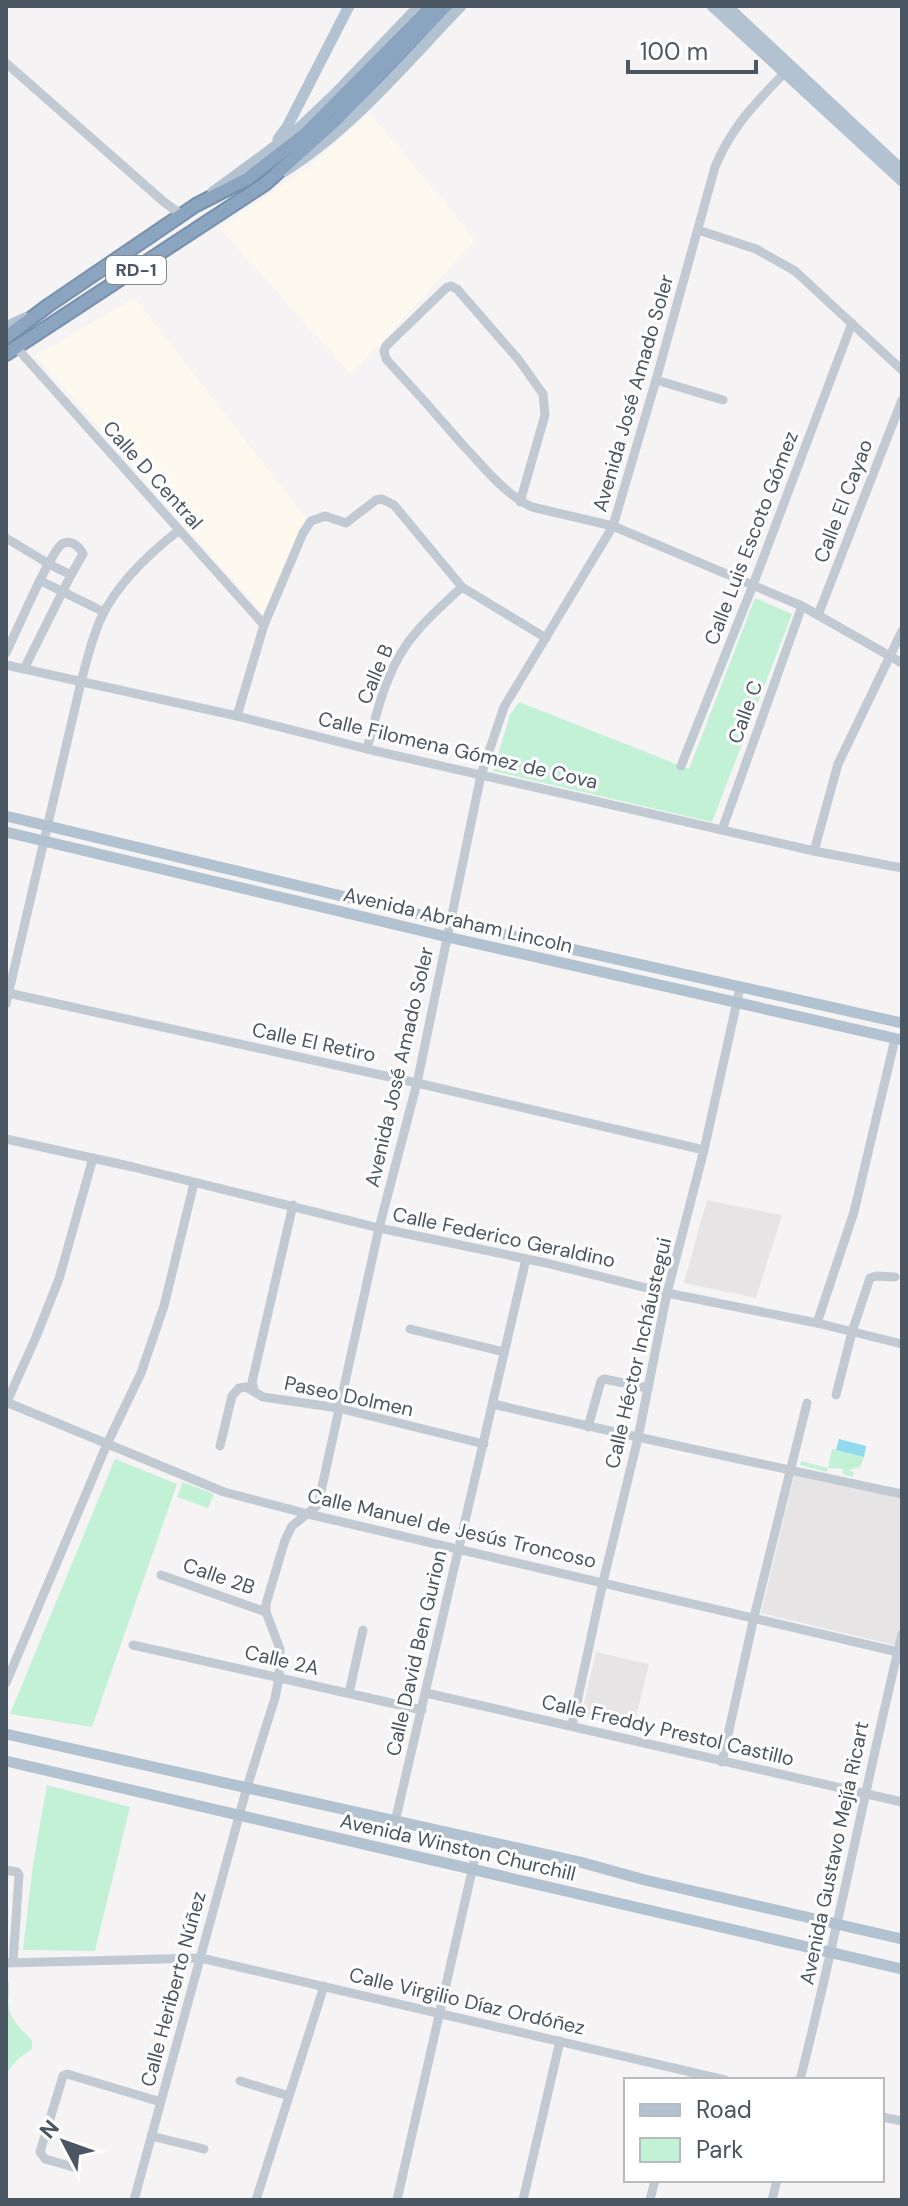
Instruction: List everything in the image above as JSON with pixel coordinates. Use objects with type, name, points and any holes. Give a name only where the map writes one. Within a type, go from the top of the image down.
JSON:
[{"type":"highway","name":"RD-1","points":[[6,337],[196,205],[247,179],[305,134],[359,89],[432,6]]},
{"type":"highway","name":"RD-1","points":[[11,351],[265,184],[445,6]]},
{"type":"main road","points":[[268,153],[287,127],[349,6]]},
{"type":"main road","name":"RD-1","points":[[196,205],[297,130],[419,6]]},
{"type":"main road","name":"RD-1","points":[[265,184],[306,158],[367,103],[461,6]]},
{"type":"main road","points":[[712,6],[902,170]]},
{"type":"main road","points":[[727,6],[787,70],[902,181]]},
{"type":"main road","name":"RD-1","points":[[6,327],[40,311]]},
{"type":"main road","name":"Avenida Abraham Lincoln","points":[[6,816],[451,922],[902,1023]]},
{"type":"main road","name":"Avenida Abraham Lincoln","points":[[6,832],[898,1040]]},
{"type":"main road","name":"Avenida Winston Churchill","points":[[6,1734],[902,1939]]},
{"type":"main road","name":"Avenida Winston Churchill","points":[[6,1761],[902,1969]]},
{"type":"street","points":[[6,63],[182,215]]},
{"type":"street","name":"Avenida José Amado Soler","points":[[266,1612],[272,1582],[293,1523],[318,1505],[379,1228],[417,1083],[481,775],[504,707],[613,526],[715,167],[734,129],[787,70]]},
{"type":"street","points":[[698,230],[756,249],[795,271],[902,370]]},
{"type":"street","points":[[520,502],[545,415],[543,394],[518,359],[451,286],[386,346],[386,359],[520,502],[613,526],[753,585],[802,606],[902,663]]},
{"type":"street","name":"Calle Luis Escoto Gómez","points":[[681,766],[852,323]]},
{"type":"street","name":"Calle D Central","points":[[11,351],[264,625]]},
{"type":"street","points":[[656,380],[723,400]]},
{"type":"street","name":"Calle El Cayao","points":[[818,615],[902,400]]},
{"type":"street","points":[[237,716],[264,625],[303,533],[317,517],[325,516],[346,523],[376,500],[382,499],[394,505],[462,587],[546,638]]},
{"type":"street","points":[[7,998],[94,635],[104,612],[133,574],[178,531]]},
{"type":"street","points":[[6,538],[71,575]]},
{"type":"street","points":[[6,653],[61,545],[65,542],[80,548],[83,554],[24,669]]},
{"type":"street","points":[[41,581],[104,612]]},
{"type":"street","name":"Calle B","points":[[367,749],[383,690],[401,653],[417,631],[462,587]]},
{"type":"street","name":"Calle C","points":[[722,830],[802,606]]},
{"type":"street","points":[[814,851],[838,764],[902,631]]},
{"type":"street","name":"Calle Filomena Gómez de Cova","points":[[6,665],[814,851],[902,868]]},
{"type":"street","name":"Calle Héctor Incháustegui","points":[[572,1725],[638,1438],[667,1293],[704,1150],[740,988]]},
{"type":"street","name":"Calle El Retiro","points":[[7,998],[417,1083],[704,1150]]},
{"type":"street","points":[[817,1323],[854,1212],[898,1040]]},
{"type":"street","name":"Calle Federico Geraldino","points":[[6,1139],[293,1205],[379,1228],[902,1344]]},
{"type":"street","points":[[6,1403],[59,1279],[93,1158]]},
{"type":"street","points":[[6,1683],[107,1444],[141,1373],[164,1306],[194,1183]]},
{"type":"street","name":"Paseo Dolmen","points":[[293,1205],[252,1382],[254,1390],[263,1397],[338,1408],[484,1444]]},
{"type":"street","name":"Calle David Ben Gurion","points":[[395,1822],[526,1259]]},
{"type":"street","points":[[836,1395],[870,1278],[895,1277]]},
{"type":"street","points":[[410,1329],[504,1352]]},
{"type":"street","points":[[588,1427],[604,1379],[648,1388]]},
{"type":"street","points":[[220,1446],[235,1391],[246,1387],[254,1390]]},
{"type":"street","name":"Calle Manuel de Jesús Troncoso","points":[[6,1403],[224,1492],[900,1652]]},
{"type":"street","points":[[722,1762],[807,1403]]},
{"type":"street","points":[[493,1404],[902,1494]]},
{"type":"street","name":"Calle 2B","points":[[161,1575],[266,1612]]},
{"type":"street","points":[[247,1787],[279,1678],[280,1649],[266,1612]]},
{"type":"street","points":[[349,1693],[363,1630]]},
{"type":"street","name":"Avenida Gustavo Mejía Ricart","points":[[801,2078],[902,1634]]},
{"type":"street","name":"Calle 2A","points":[[133,1645],[422,1710]]},
{"type":"street","name":"Calle Freddy Prestol Castillo","points":[[426,1693],[902,1802]]},
{"type":"street","name":"Calle Heriberto Núñez","points":[[134,2200],[247,1787]]},
{"type":"street","points":[[397,2200],[479,1840]]},
{"type":"street","points":[[6,1870],[19,1875],[9,1963]]},
{"type":"street","name":"Calle Virgilio Díaz Ordóñez","points":[[9,1963],[201,1958],[560,2041],[679,2075],[707,2078]]},
{"type":"street","points":[[256,2200],[324,1986]]},
{"type":"street","points":[[523,2200],[560,2041]]},
{"type":"street","points":[[73,2167],[45,2159],[40,2152],[63,2076],[67,2074],[161,2102]]},
{"type":"street","points":[[240,2081],[289,2096]]},
{"type":"street","points":[[151,2136],[204,2149]]},
{"type":"shaded area","points":[[370,113],[476,240],[351,375],[220,228],[310,166]]},
{"type":"shaded area","points":[[135,298],[306,518],[263,614],[35,355]]},
{"type":"shaded area","points":[[707,1200],[782,1215],[756,1298],[684,1283]]},
{"type":"shaded area","points":[[795,1473],[902,1499],[902,1630],[898,1646],[761,1613]]},
{"type":"shaded area","points":[[596,1652],[649,1664],[633,1729],[581,1716]]},
{"type":"green space","points":[[755,598],[792,614],[712,822],[493,771],[510,715],[519,702],[689,769]]},
{"type":"green space","points":[[832,1449],[864,1457],[860,1467],[848,1470],[854,1472],[853,1477],[842,1474],[843,1469],[828,1468]]},
{"type":"green space","points":[[115,1459],[177,1484],[92,1727],[10,1714]]},
{"type":"green space","points":[[801,1461],[828,1468],[827,1472],[800,1465]]},
{"type":"green space","points":[[183,1482],[214,1494],[208,1508],[177,1497]]},
{"type":"green space","points":[[47,1785],[130,1807],[95,1951],[23,1950],[33,1864]]},
{"type":"green space","points":[[6,1974],[10,2013],[32,2041],[32,2049],[6,2073]]},
{"type":"water","points":[[839,1439],[866,1446],[864,1457],[836,1450]]}]
